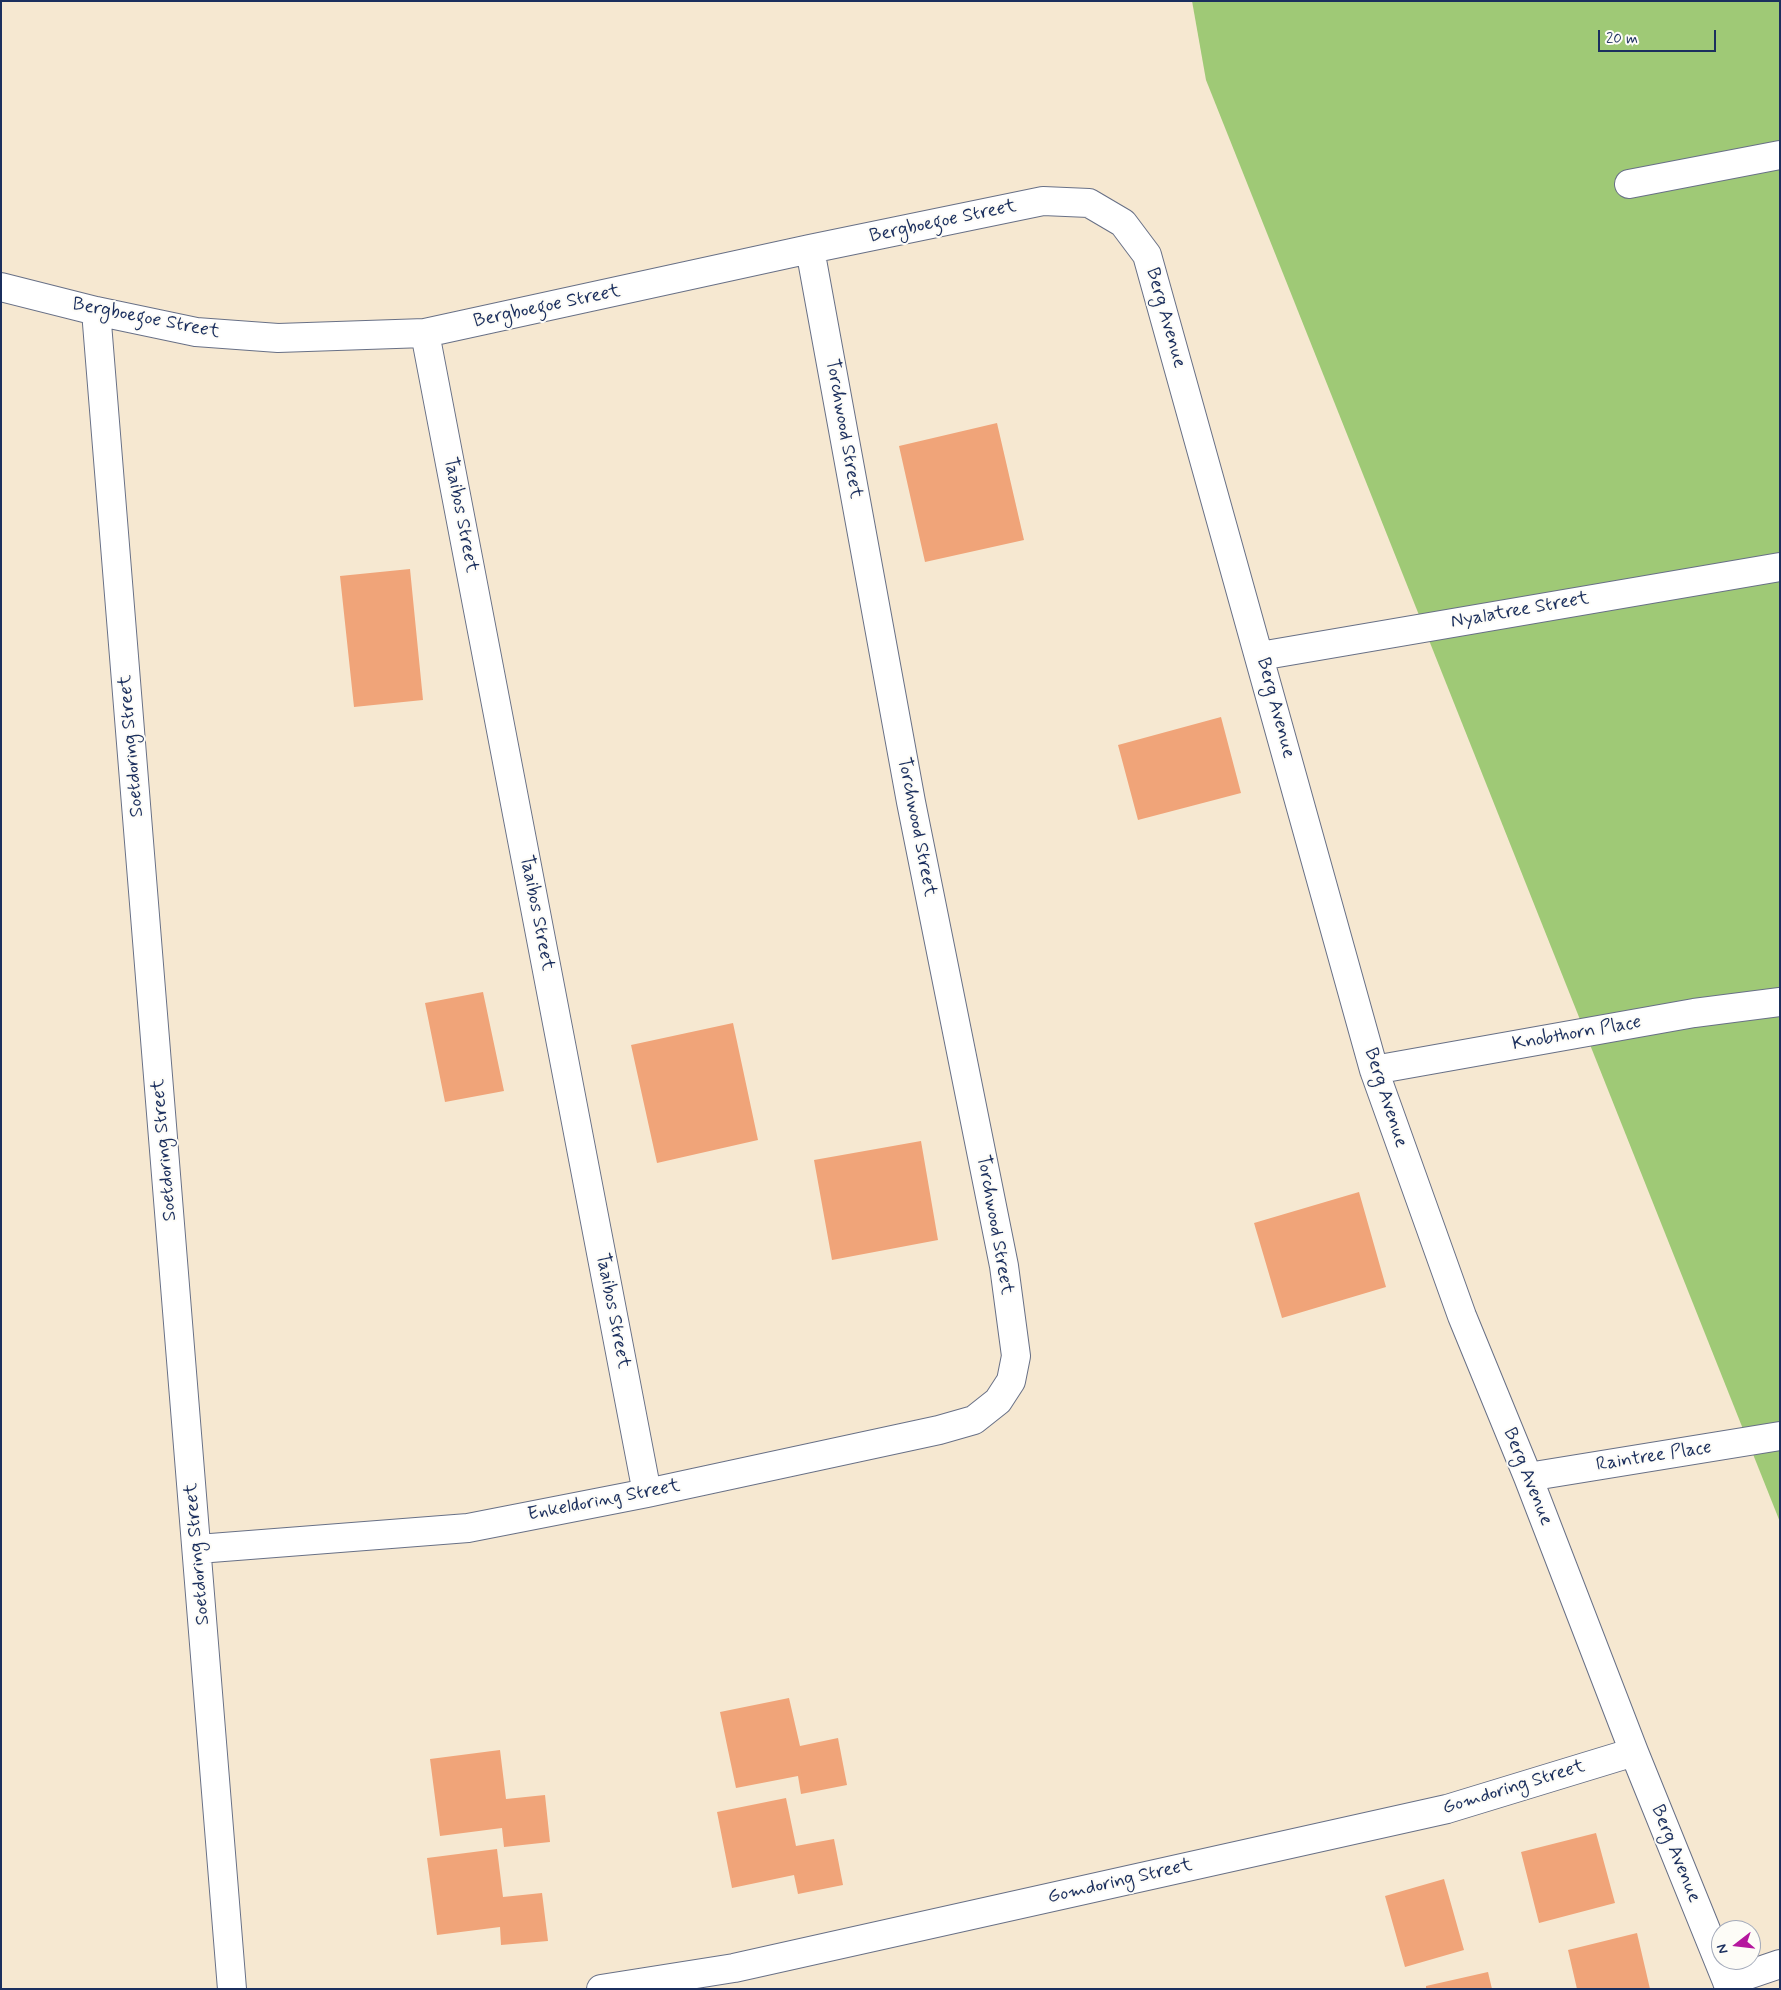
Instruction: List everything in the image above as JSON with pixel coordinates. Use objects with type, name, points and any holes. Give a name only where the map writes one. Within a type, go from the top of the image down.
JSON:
[{"type":"street","points":[[1630,184],[1780,156]]},
{"type":"street","name":"Bergboegoe Street","points":[[1,287],[96,311],[196,332],[278,338],[425,334],[1043,201],[1089,203]]},
{"type":"street","name":"Berg Avenue","points":[[1089,203],[1123,223],[1147,255],[1374,1070],[1462,1316],[1528,1477],[1634,1752],[1728,1985]]},
{"type":"street","name":"Torchwood Street","points":[[810,250],[911,802],[1004,1266],[1016,1356],[1011,1381],[998,1401]]},
{"type":"street","name":"Soetdoring Street","points":[[96,311],[198,1549],[232,1989]]},
{"type":"street","name":"Taaibos Street","points":[[425,334],[647,1493]]},
{"type":"street","name":"Nyalatree Street","points":[[1260,656],[1780,567]]},
{"type":"street","name":"Knobthorn Place","points":[[1374,1070],[1694,1013],[1780,1002]]},
{"type":"street","name":"Enkeldoring Street","points":[[198,1549],[468,1528],[647,1493],[939,1430],[974,1420],[998,1401]]},
{"type":"street","name":"Raintree Place","points":[[1528,1477],[1780,1436]]},
{"type":"street","name":"Gomdoring Street","points":[[601,1989],[734,1968],[1447,1809],[1634,1752]]},
{"type":"street","points":[[1728,1985],[1780,1964]]},
{"type":"green space","points":[[1192,1],[1780,1],[1780,1522],[1206,80]]},
{"type":"building","points":[[997,423],[1024,540],[925,562],[899,446]]},
{"type":"building","points":[[410,569],[423,700],[354,707],[340,576]]},
{"type":"building","points":[[1221,717],[1241,793],[1138,820],[1118,745]]},
{"type":"building","points":[[483,992],[504,1091],[445,1102],[425,1003]]},
{"type":"building","points":[[733,1023],[758,1140],[657,1163],[631,1045]]},
{"type":"building","points":[[921,1141],[938,1240],[832,1260],[814,1160]]},
{"type":"building","points":[[1359,1192],[1386,1287],[1282,1318],[1254,1223]]},
{"type":"building","points":[[789,1698],[800,1746],[838,1738],[847,1785],[801,1794],[798,1776],[736,1788],[720,1712]]},
{"type":"building","points":[[500,1750],[506,1799],[545,1795],[550,1842],[504,1847],[502,1828],[440,1836],[430,1759]]},
{"type":"building","points":[[786,1798],[796,1846],[834,1839],[843,1885],[798,1894],[794,1875],[732,1888],[717,1812]]},
{"type":"building","points":[[1596,1833],[1615,1903],[1539,1923],[1521,1852]]},
{"type":"building","points":[[497,1849],[503,1897],[542,1893],[548,1941],[501,1945],[500,1927],[437,1935],[427,1858]]},
{"type":"building","points":[[1444,1879],[1464,1950],[1405,1967],[1385,1896]]},
{"type":"building","points":[[1637,1933],[1650,1989],[1577,1989],[1568,1950]]},
{"type":"building","points":[[1488,1972],[1492,1989],[1426,1989],[1426,1986]]}]
